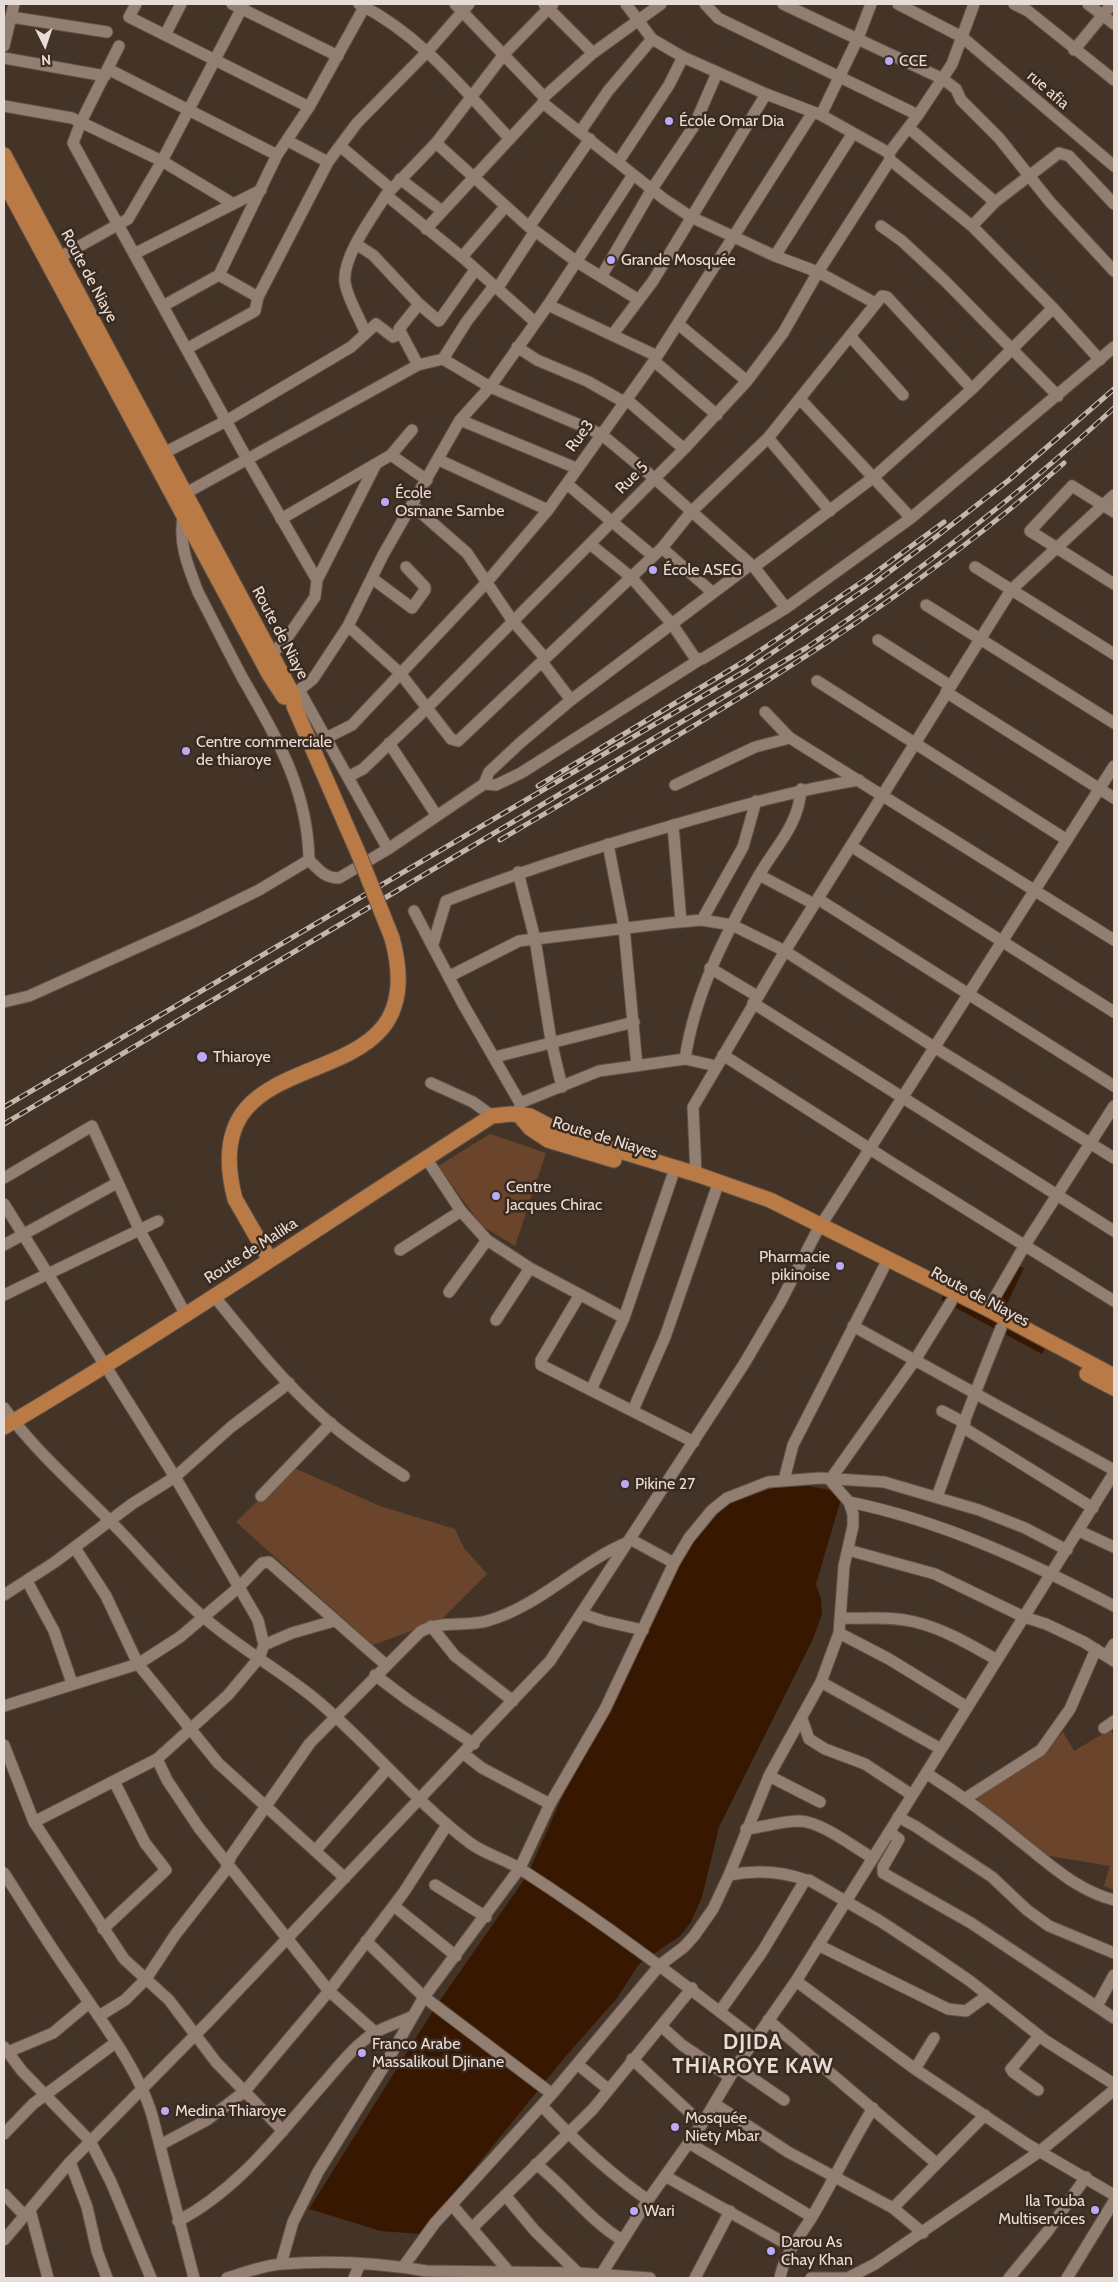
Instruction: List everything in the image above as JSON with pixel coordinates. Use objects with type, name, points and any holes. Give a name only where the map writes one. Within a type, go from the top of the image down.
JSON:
[{"type":"main road","name":"Route de Niaye","points":[[4,155],[60,257],[160,455],[184,513],[269,674],[285,698],[296,697],[186,493],[160,455],[4,181]]},
{"type":"main road","points":[[270,1260],[235,1199],[233,1192],[228,1155],[235,1127],[244,1112],[265,1090],[293,1076],[348,1055],[374,1038],[389,1017],[396,1002],[399,988],[398,960],[392,938],[296,697]]},
{"type":"main road","points":[[492,1116],[520,1109]]},
{"type":"main road","name":"Route de Niayes","points":[[520,1109],[564,1134],[672,1177],[767,1208],[818,1229],[988,1309],[1114,1376]]},
{"type":"main road","name":"Route de Malika","points":[[9,1424],[105,1367],[492,1116]]},
{"type":"main road","name":"Route de Niayes","points":[[622,1157],[696,1174],[756,1194],[884,1267],[1114,1388]]},
{"type":"street","points":[[4,46],[14,4]]},
{"type":"street","points":[[136,4],[129,16],[309,107]]},
{"type":"street","points":[[165,35],[181,4]]},
{"type":"street","points":[[626,4],[652,39],[683,58],[817,114],[890,156],[972,226],[1053,308],[1100,360]]},
{"type":"street","points":[[426,229],[544,100],[593,53],[661,4]]},
{"type":"street","points":[[705,4],[718,18],[840,79],[918,115]]},
{"type":"street","points":[[783,4],[943,79],[956,88],[960,100],[999,138],[1050,202],[1114,271]]},
{"type":"street","name":"Rue3","points":[[326,738],[352,725],[486,583],[548,510],[600,434],[656,358],[840,79],[871,4]]},
{"type":"street","name":"rue afia","points":[[898,4],[962,37],[1114,166]]},
{"type":"street","name":"Rue 5","points":[[348,777],[362,769],[427,708],[512,620],[684,449],[747,381],[783,333],[818,272],[890,156],[943,79],[962,37],[974,4]]},
{"type":"street","points":[[1014,4],[1028,11],[1074,50],[1114,80]]},
{"type":"street","points":[[1088,4],[1114,24]]},
{"type":"street","points":[[1074,50],[1112,4]]},
{"type":"street","points":[[60,257],[118,225],[130,216],[162,162],[214,60],[239,5],[338,56]]},
{"type":"street","points":[[163,306],[219,275],[277,155],[309,107],[338,56],[363,5],[428,51],[510,139]]},
{"type":"street","points":[[365,332],[345,280],[356,244],[388,192],[436,143],[505,53],[548,5],[593,53]]},
{"type":"street","points":[[188,348],[250,316],[255,311],[258,297],[328,162],[357,123],[428,51],[462,6],[505,53],[544,100],[652,189],[691,217],[775,256],[818,272],[875,303]]},
{"type":"street","points":[[11,17],[107,32]]},
{"type":"street","points":[[443,360],[467,321],[496,287],[532,229],[608,91],[652,39]]},
{"type":"street","points":[[119,46],[73,142],[188,348],[247,459],[317,580]]},
{"type":"street","points":[[4,58],[106,73],[277,155]]},
{"type":"street","points":[[618,162],[669,85],[683,58]]},
{"type":"street","points":[[601,277],[652,189],[694,126],[717,73]]},
{"type":"street","points":[[613,334],[653,281],[766,94]]},
{"type":"street","points":[[4,106],[60,114],[81,122],[162,162],[232,203]]},
{"type":"street","points":[[909,128],[995,202]]},
{"type":"street","points":[[775,256],[853,133]]},
{"type":"street","points":[[288,140],[328,162]]},
{"type":"street","points":[[436,143],[505,207],[532,229],[577,262],[639,300]]},
{"type":"street","points":[[340,146],[426,229],[462,257],[535,322]]},
{"type":"street","points":[[972,226],[995,202],[1059,153],[1069,156],[1114,204]]},
{"type":"street","points":[[388,849],[326,738],[296,697],[313,679],[348,626],[383,555],[439,460],[460,420],[490,387],[548,305],[633,174]]},
{"type":"street","points":[[400,179],[442,212]]},
{"type":"street","points":[[134,254],[261,190]]},
{"type":"street","points":[[462,257],[505,207]]},
{"type":"street","points":[[881,226],[945,281],[980,320],[1011,348],[1058,396]]},
{"type":"street","points":[[356,244],[373,255],[419,304],[436,319],[442,320],[475,270]]},
{"type":"street","points":[[219,275],[258,297]]},
{"type":"street","points":[[348,626],[400,673],[451,739],[458,741],[662,548],[691,512],[768,438],[882,296],[887,297],[972,389]]},
{"type":"street","points":[[418,365],[399,329],[419,304]]},
{"type":"street","points":[[548,305],[613,334],[656,358],[717,415]]},
{"type":"street","points":[[184,513],[181,525],[188,567],[198,592],[290,767],[304,809],[309,834],[309,860],[331,878],[339,878],[388,849],[484,784],[489,772],[571,700],[713,593],[874,477],[972,389],[1053,308]]},
{"type":"street","points":[[160,455],[226,421],[350,347],[365,332],[377,324],[393,338],[400,334]]},
{"type":"street","points":[[678,324],[747,381]]},
{"type":"street","points":[[850,336],[903,395]]},
{"type":"street","points":[[517,347],[537,360],[587,381],[625,400],[684,449]]},
{"type":"street","points":[[484,784],[496,785],[521,773],[699,660],[786,608],[911,518],[1114,347]]},
{"type":"street","points":[[186,493],[418,365],[443,360],[490,387],[600,434],[654,478],[752,566],[786,608]]},
{"type":"street","points":[[800,399],[911,518]]},
{"type":"street","points":[[460,420],[576,468]]},
{"type":"street","points":[[281,519],[391,455],[412,430]]},
{"type":"street","points":[[768,438],[830,510]]},
{"type":"street","points":[[391,455],[427,480]]},
{"type":"street","points":[[439,460],[548,510]]},
{"type":"street","points":[[272,654],[287,638],[316,597],[317,580],[376,464]]},
{"type":"street","points":[[567,484],[611,523],[653,556]]},
{"type":"street","points":[[1114,512],[1072,486],[1030,531],[1114,584]]},
{"type":"street","points":[[696,1174],[693,1107],[784,951],[915,744],[979,637],[1011,590],[1114,496]]},
{"type":"street","points":[[412,506],[467,553],[512,620],[571,700]]},
{"type":"street","points":[[590,544],[630,577],[672,624],[695,658],[699,660]]},
{"type":"street","points":[[662,548],[713,593]]},
{"type":"street","points":[[372,579],[412,608],[425,590],[425,586],[406,566]]},
{"type":"street","points":[[976,568],[1114,654]]},
{"type":"street","points":[[926,605],[1114,722]]},
{"type":"street","points":[[878,640],[947,689],[1114,798]]},
{"type":"street","points":[[817,681],[1067,840]]},
{"type":"street","points":[[765,712],[790,738],[1114,940]]},
{"type":"street","points":[[675,786],[755,747],[790,738]]},
{"type":"street","points":[[389,743],[437,816]]},
{"type":"street","points":[[4,2240],[70,2162],[194,2036],[286,1937],[346,1878],[550,1662],[694,1442],[781,1301],[818,1229],[1114,766]]},
{"type":"street","points":[[433,944],[446,901],[518,872],[756,801],[801,789],[859,780]]},
{"type":"street","points":[[685,1060],[690,1029],[710,968],[759,874],[790,830],[800,802],[801,789]]},
{"type":"street","points":[[702,920],[742,847],[756,801]]},
{"type":"street","points":[[673,825],[681,922]]},
{"type":"street","points":[[608,844],[624,927],[637,1066]]},
{"type":"street","points":[[851,846],[1114,1012]]},
{"type":"street","points":[[4,1002],[29,996],[196,921],[259,890],[309,860]]},
{"type":"street","points":[[518,872],[535,938],[551,1041],[562,1087]]},
{"type":"street","points":[[759,874],[816,901],[969,994],[1114,1086]]},
{"type":"street","points":[[414,911],[464,1004],[495,1056],[520,1109],[562,1087],[599,1071],[685,1060],[716,1066]]},
{"type":"street","points":[[450,976],[519,941],[535,938],[702,920],[732,925],[784,951],[934,1047],[1114,1158]]},
{"type":"street","points":[[710,968],[903,1098],[1114,1231]]},
{"type":"street","points":[[495,1056],[634,1022]]},
{"type":"street","points":[[723,1055],[1114,1301]]},
{"type":"street","points":[[432,1083],[473,1102],[492,1116]]},
{"type":"street","points":[[988,1309],[1025,1245],[1114,1106]]},
{"type":"street","points":[[4,1178],[92,1126],[140,1231],[186,1315]]},
{"type":"street","points":[[426,1158],[462,1211],[487,1240],[530,1268],[579,1296],[624,1318]]},
{"type":"street","points":[[591,1390],[624,1318],[672,1177]]},
{"type":"street","points":[[4,1245],[117,1183]]},
{"type":"street","points":[[633,1410],[665,1337],[716,1190]]},
{"type":"street","points":[[4,1204],[175,1477],[258,1620],[264,1645],[259,1658],[228,1695],[157,1759],[34,1822]]},
{"type":"street","points":[[400,1250],[462,1211]]},
{"type":"street","points":[[4,1295],[158,1221]]},
{"type":"street","points":[[449,1292],[487,1240]]},
{"type":"street","points":[[784,1480],[787,1463],[794,1445],[884,1267]]},
{"type":"street","points":[[496,1320],[530,1268]]},
{"type":"street","points":[[214,1296],[288,1383],[330,1424],[404,1476]]},
{"type":"street","points":[[579,1296],[541,1362],[543,1367],[633,1410],[694,1442]]},
{"type":"street","points":[[830,1480],[915,1360],[951,1302]]},
{"type":"street","points":[[600,2276],[648,2200],[702,2124],[733,2072],[796,1981],[967,1707],[1053,1574],[1114,1472],[853,1326]]},
{"type":"street","points":[[937,1497],[967,1412],[1001,1328]]},
{"type":"street","points":[[4,1595],[75,1548],[175,1477],[231,1427],[288,1383]]},
{"type":"street","points":[[4,1408],[9,1424],[111,1521],[202,1616],[297,1685],[337,1717],[418,1800],[447,1825],[480,1850],[520,1868],[660,1965],[692,1988],[755,2039]]},
{"type":"street","points":[[942,1411],[1093,1508]]},
{"type":"street","points":[[261,1496],[330,1424]]},
{"type":"street","points":[[280,2264],[300,2203],[424,1997],[486,1917],[520,1868],[550,1804],[605,1708],[644,1630],[674,1563],[689,1538],[712,1510],[727,1498],[757,1485],[784,1480],[884,1482],[997,1517],[1067,1550]]},
{"type":"street","points":[[403,2267],[435,2223],[542,2106],[660,1965],[684,1947],[702,1926],[729,1875],[769,1776],[821,1682],[839,1633],[844,1566],[853,1526],[849,1502],[830,1480]]},
{"type":"street","points":[[849,1502],[890,1510],[951,1531],[1053,1574],[1114,1606]]},
{"type":"street","points":[[1079,1531],[1114,1547]]},
{"type":"street","points":[[629,1540],[674,1563]]},
{"type":"street","points":[[99,2016],[125,2000],[146,1979],[174,1935],[229,1863],[231,1856],[310,1743],[337,1717],[375,1675],[420,1632],[431,1626],[475,1624],[509,1613],[548,1592],[601,1554],[629,1540]]},
{"type":"street","points":[[75,1548],[106,1596],[138,1664],[218,1763],[346,1878]]},
{"type":"street","points":[[848,1550],[936,1574],[1024,1617],[1046,1624],[1096,1648],[1111,1658],[1114,1644]]},
{"type":"street","points":[[4,1706],[72,1682],[138,1664],[172,1643],[239,1587],[262,1563],[272,1563],[334,1621],[386,1665]]},
{"type":"street","points":[[27,1580],[54,1630],[72,1682]]},
{"type":"street","points":[[582,1614],[602,1621],[644,1630]]},
{"type":"street","points":[[841,1618],[893,1619],[914,1622],[954,1637],[997,1660]]},
{"type":"street","points":[[264,1645],[292,1633],[334,1621]]},
{"type":"street","points":[[431,1626],[455,1656],[514,1701]]},
{"type":"street","points":[[839,1633],[889,1659],[967,1707]]},
{"type":"street","points":[[966,1798],[1041,1750],[1068,1714],[1096,1648]]},
{"type":"street","points":[[375,1675],[408,1700],[474,1744]]},
{"type":"street","points":[[821,1682],[941,1749]]},
{"type":"street","points":[[802,1719],[809,1739],[825,1749],[865,1764],[912,1795]]},
{"type":"street","points":[[1104,1728],[1114,1721]]},
{"type":"street","points":[[4,1746],[34,1822],[124,1959],[136,1972],[169,2000],[194,2036],[283,2131]]},
{"type":"street","points":[[464,1754],[482,1768],[550,1804]]},
{"type":"street","points":[[157,1759],[167,1780],[194,1820],[329,1991],[375,2032]]},
{"type":"street","points":[[315,1851],[387,1769]]},
{"type":"street","points":[[926,1773],[966,1798],[1071,1882],[1098,1895],[1114,1900]]},
{"type":"street","points":[[769,1776],[820,1802]]},
{"type":"street","points":[[103,1929],[166,1870],[145,1843],[114,1780]]},
{"type":"street","points":[[898,1817],[992,1877],[1027,1910],[1049,1926],[1114,1953]]},
{"type":"street","points":[[746,1829],[793,1822],[806,1822],[826,1831],[873,1858]]},
{"type":"street","points":[[160,2145],[207,2120],[244,2091],[329,1991],[394,1906],[447,1825]]},
{"type":"street","points":[[889,1832],[899,1839],[883,1867],[883,1873],[964,1918],[1114,2018]]},
{"type":"street","points":[[729,1875],[743,1872],[775,1873],[789,1874],[809,1880],[929,1952],[988,1995],[1039,2036],[1114,2084]]},
{"type":"street","points":[[4,1873],[99,2016],[142,2088],[160,2145],[194,2278]]},
{"type":"street","points":[[720,2011],[762,1952],[806,1880]]},
{"type":"street","points":[[434,1885],[486,1917]]},
{"type":"street","points":[[394,1906],[456,1956]]},
{"type":"street","points":[[366,1941],[424,1997],[552,2094]]},
{"type":"street","points":[[818,1945],[948,2009],[966,2011],[988,1995]]},
{"type":"street","points":[[1098,2006],[1114,1975]]},
{"type":"street","points":[[796,1981],[915,2069],[1039,2152],[1086,2177],[1114,2195]]},
{"type":"street","points":[[472,2228],[568,2134],[692,1988]]},
{"type":"street","points":[[89,2003],[53,2033],[6,2049],[22,2071],[90,2141],[111,2182],[151,2278]]},
{"type":"street","points":[[178,2221],[214,2200],[283,2131],[348,2056],[375,2032],[411,2017]]},
{"type":"street","points":[[768,2020],[936,2163]]},
{"type":"street","points":[[661,2026],[682,2045],[784,2100]]},
{"type":"street","points":[[1038,2090],[1012,2072],[1011,2069],[1039,2036]]},
{"type":"street","points":[[915,2069],[934,2038]]},
{"type":"street","points":[[4,2134],[18,2116],[114,2043]]},
{"type":"street","points":[[632,2059],[662,2089],[702,2124]]},
{"type":"street","points":[[577,2064],[608,2089]]},
{"type":"street","points":[[848,2278],[875,2264],[1039,2152],[1114,2090]]},
{"type":"street","points":[[715,2104],[788,2152],[835,2175],[893,2208],[923,2232]]},
{"type":"street","points":[[542,2106],[568,2134],[631,2188],[648,2200]]},
{"type":"street","points":[[780,2278],[792,2247],[812,2217],[873,2108]]},
{"type":"street","points":[[893,2208],[986,2115]]},
{"type":"street","points":[[688,2143],[812,2217]]},
{"type":"street","points":[[70,2162],[88,2207],[97,2251],[107,2278]]},
{"type":"street","points":[[536,2164],[556,2179],[599,2225],[622,2240]]},
{"type":"street","points":[[665,2176],[792,2247]]},
{"type":"street","points":[[1009,2278],[1047,2232],[1086,2177]]},
{"type":"street","points":[[4,2194],[28,2213],[48,2278]]},
{"type":"street","points":[[505,2195],[535,2231],[578,2273]]},
{"type":"street","points":[[1067,2278],[1114,2202]]},
{"type":"street","points":[[452,2205],[517,2275]]},
{"type":"street","points":[[695,2278],[730,2211]]},
{"type":"street","points":[[226,2278],[280,2264],[360,2264],[403,2267],[425,2275],[578,2273],[650,2278]]},
{"type":"street","points":[[354,2278],[360,2264]]},
{"type":"street","points":[[813,2278],[854,2278]]},
{"type":"shaded area","name":"Centre Jacques Chirac","points":[[490,1134],[546,1153],[515,1246],[482,1226],[438,1166]]},
{"type":"shaded area","points":[[1013,1264],[1024,1268],[1004,1310],[1052,1333],[1042,1354],[941,1300],[950,1279],[989,1299]]},
{"type":"shaded area","points":[[292,1467],[380,1506],[455,1529],[464,1548],[487,1574],[441,1620],[373,1645],[236,1522]]},
{"type":"shaded area","points":[[809,1486],[830,1490],[841,1499],[816,1584],[821,1599],[822,1614],[813,1639],[719,1827],[702,1897],[691,1922],[680,1936],[639,1964],[617,1998],[566,2056],[421,2234],[381,2231],[309,2209],[436,2006],[528,1874],[563,1795],[628,1673],[689,1547],[705,1524],[728,1502],[773,1488]]},
{"type":"shaded area","points":[[1111,1729],[1114,1738],[1114,1890],[1104,1886],[1110,1866],[1044,1855],[983,1810],[975,1795],[1041,1756],[1063,1732],[1074,1751]]},
{"type":"railway","points":[[4,1107],[747,670],[873,584],[941,533],[1009,480],[1114,389]]},
{"type":"railway","points":[[4,1124],[806,648],[887,592],[965,534],[1078,441],[1114,408]]},
{"type":"railway","points":[[500,840],[719,710],[862,619],[932,570],[999,518],[1064,463]]},
{"type":"railway","points":[[538,786],[743,662],[872,575],[944,522]]},
{"type":"place","name":"CCE","points":[[889,61]]},
{"type":"place","name":"École Omar Dia","points":[[669,121]]},
{"type":"place","name":"Grande Mosquée","points":[[611,260]]},
{"type":"place","name":"École Osmane Sambe","points":[[385,502]]},
{"type":"place","name":"École ASEG","points":[[653,570]]},
{"type":"place","name":"Centre commerciale de thiaroye","points":[[186,751]]},
{"type":"place","name":"Thiaroye","points":[[202,1057]]},
{"type":"place","name":"Centre Jacques Chirac","points":[[496,1196]]},
{"type":"place","name":"Pharmacie pikinoise","points":[[840,1266]]},
{"type":"place","name":"Pikine 27","points":[[625,1484]]},
{"type":"place","name":"Franco Arabe Massalikoul Djinane","points":[[362,2053]]},
{"type":"place","name":"Medina Thiaroye","points":[[165,2111]]},
{"type":"place","name":"Mosquée Niety Mbar","points":[[675,2127]]},
{"type":"place","name":"Ila Touba Multiservices","points":[[1095,2210]]},
{"type":"place","name":"Wari","points":[[634,2211]]},
{"type":"place","name":"Darou As Chay Khan","points":[[771,2251]]},
{"type":"district","name":"DJIDA THIAROYE KAW","points":[[753,2055]]}]
